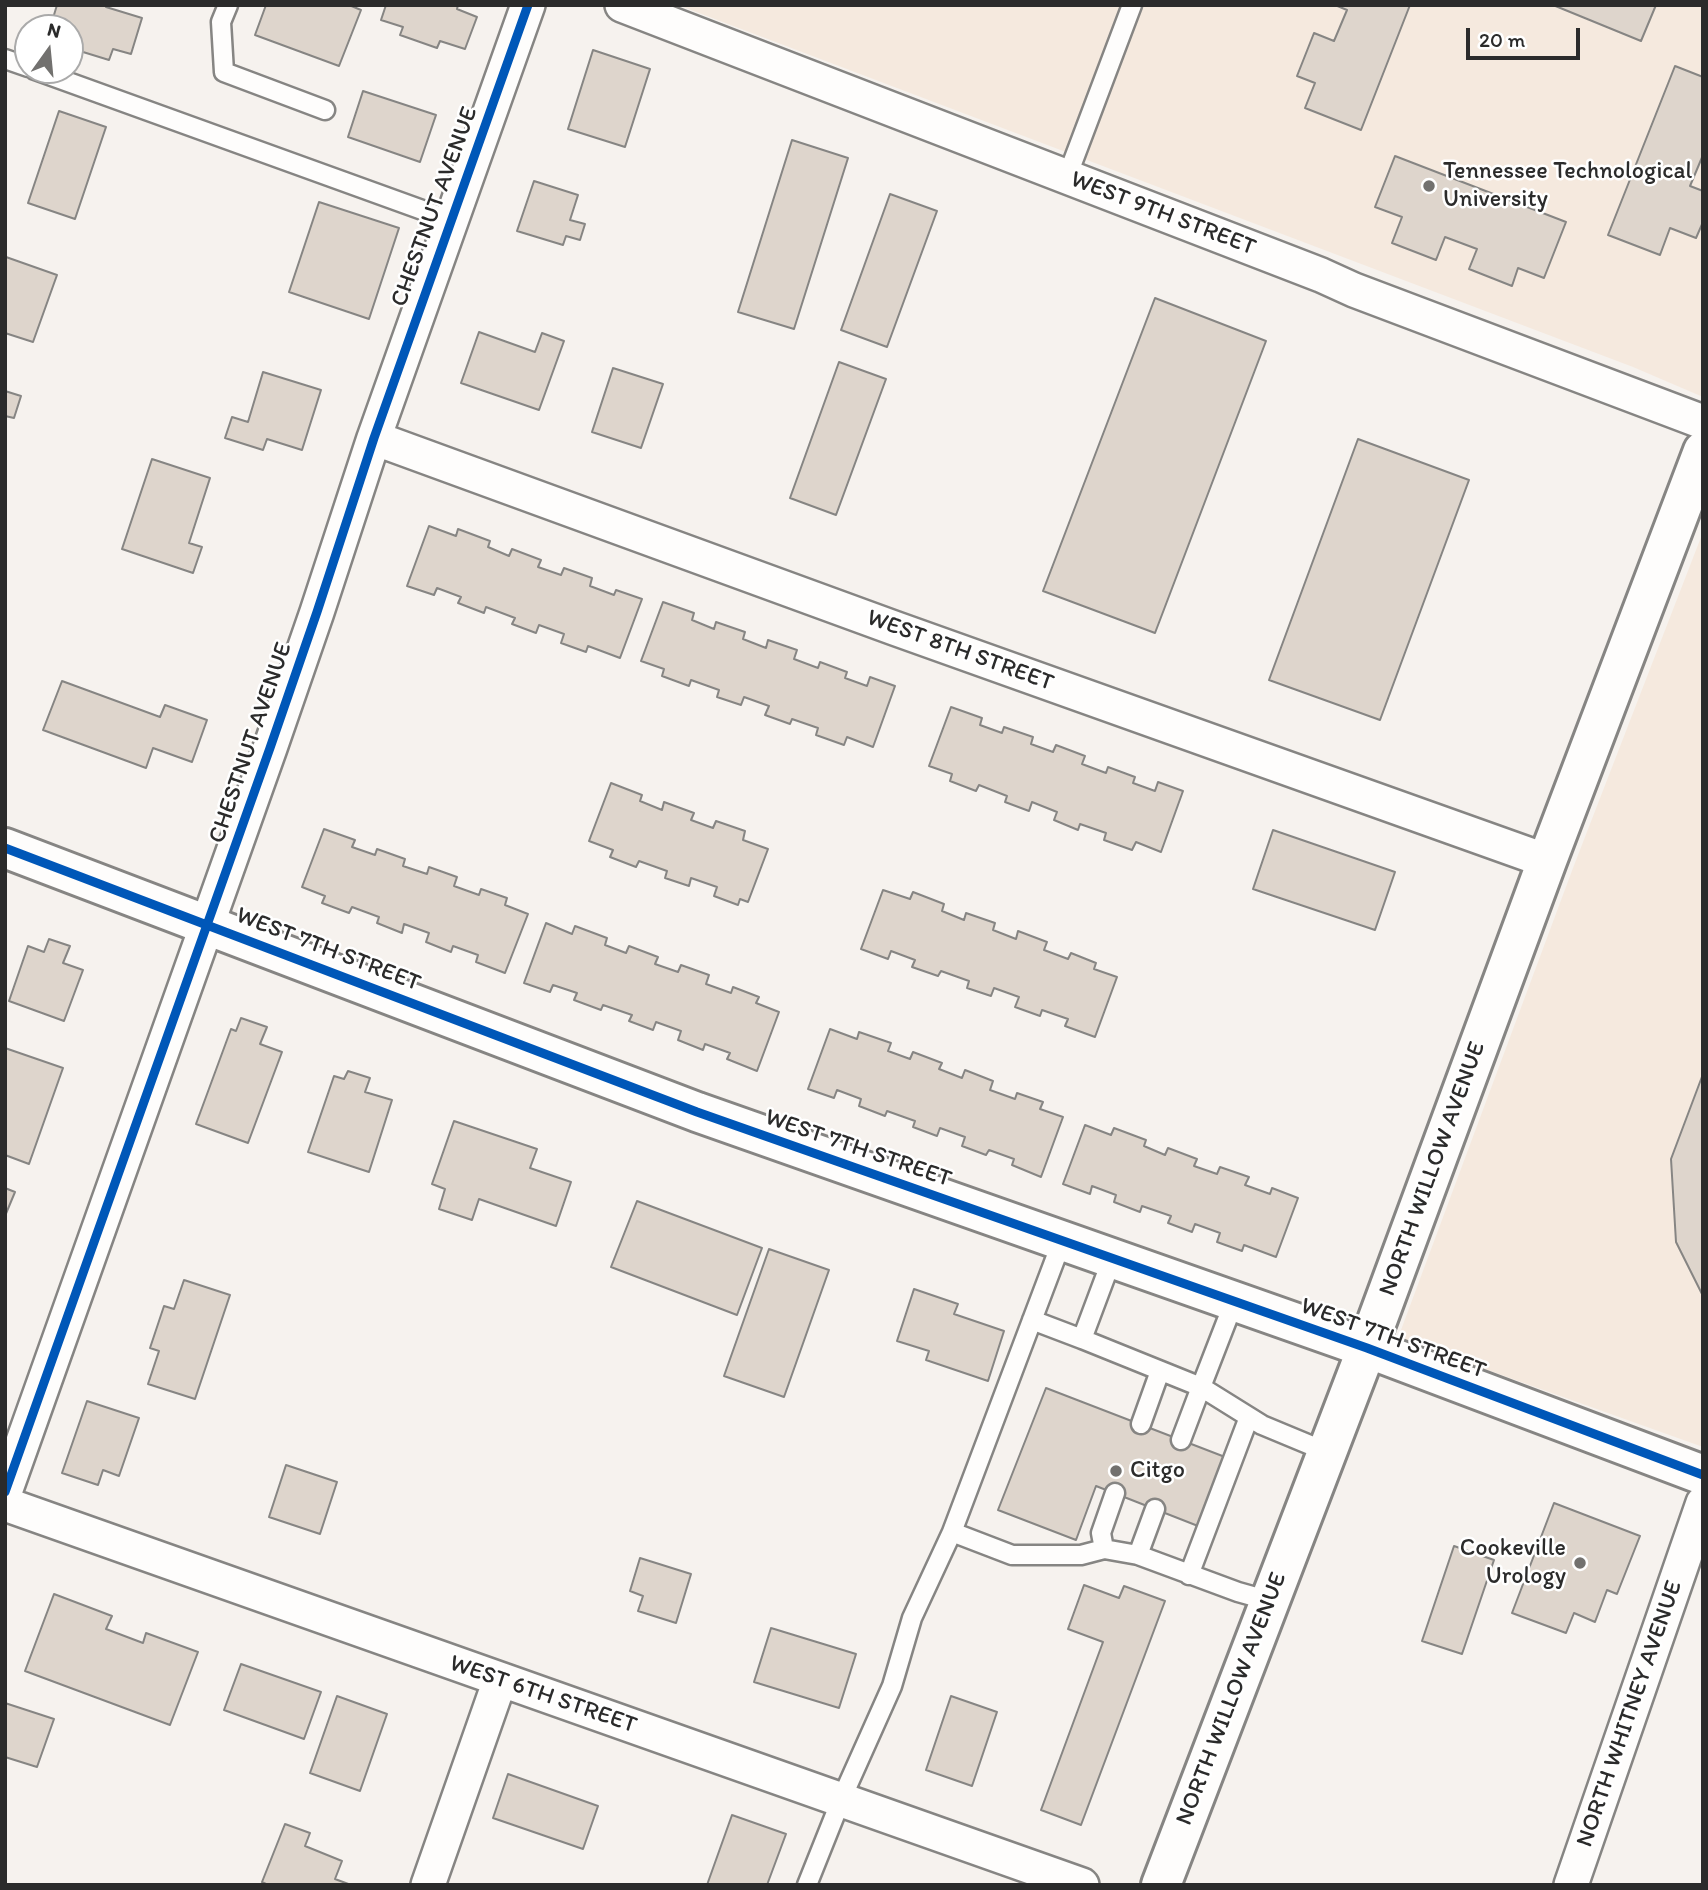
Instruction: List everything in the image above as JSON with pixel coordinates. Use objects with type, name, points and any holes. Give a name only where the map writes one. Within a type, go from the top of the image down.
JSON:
[{"type":"street","name":"CHESTNUT AVENUE","points":[[5,1492],[208,924],[317,612],[374,438],[528,5]]},
{"type":"street","name":"WEST 9TH STREET","points":[[622,5],[1354,290],[1703,422]]},
{"type":"street","name":"WEST 8TH STREET","points":[[374,438],[1547,861]]},
{"type":"street","name":"NORTH WILLOW AVENUE","points":[[1161,1885],[1367,1348],[1547,861],[1703,451]]},
{"type":"street","name":"WEST 7TH STREET","points":[[5,848],[696,1112],[1367,1348],[1703,1475]]},
{"type":"street","name":"NORTH WHITNEY AVENUE","points":[[1571,1885],[1703,1503]]},
{"type":"street","name":"WEST 6TH STREET","points":[[5,1504],[1082,1885]]},
{"type":"street","points":[[428,1885],[500,1680]]},
{"type":"lane","points":[[228,5],[221,22],[224,72],[325,110]]},
{"type":"lane","points":[[1067,177],[1132,5]]},
{"type":"lane","points":[[74,84],[450,220]]},
{"type":"lane","points":[[807,1885],[841,1800],[892,1686],[912,1619],[952,1532],[1062,1241]]},
{"type":"lane","points":[[1082,1339],[1112,1259]]},
{"type":"lane","points":[[1181,1440],[1234,1301]]},
{"type":"lane","points":[[1032,1320],[1201,1387],[1249,1417],[1327,1452]]},
{"type":"lane","points":[[1141,1424],[1160,1371]]},
{"type":"lane","points":[[1189,1575],[1249,1417]]},
{"type":"lane","points":[[1104,1549],[1101,1533],[1115,1493]]},
{"type":"lane","points":[[1138,1555],[1155,1509]]},
{"type":"lane","points":[[952,1532],[1013,1555],[1081,1555],[1104,1549],[1138,1555],[1189,1575],[1270,1601]]},
{"type":"shaded area","name":"Tennessee Technological University","points":[[678,5],[1703,5],[1703,397],[1633,367]]},
{"type":"shaded area","points":[[1703,532],[1703,1447],[1398,1338],[1573,868]]},
{"type":"building","points":[[57,5],[107,5],[106,7],[142,18],[131,54],[113,49],[109,60],[84,52],[84,14],[54,14]]},
{"type":"building","points":[[266,5],[349,5],[361,10],[339,66],[255,35]]},
{"type":"building","points":[[386,5],[458,5],[457,9],[477,17],[465,49],[440,41],[437,48],[400,35],[403,27],[381,20]]},
{"type":"building","points":[[1335,5],[1410,5],[1361,130],[1305,108],[1315,83],[1297,76],[1314,33],[1334,41],[1347,10]]},
{"type":"building","points":[[1553,5],[1656,5],[1641,41]]},
{"type":"building","points":[[593,50],[650,69],[625,147],[568,129]]},
{"type":"building","points":[[1675,66],[1703,77],[1703,155],[1690,186],[1703,191],[1703,222],[1696,238],[1670,228],[1660,255],[1608,235]]},
{"type":"building","points":[[363,91],[436,115],[420,162],[348,137]]},
{"type":"building","points":[[59,111],[106,127],[75,219],[28,203]]},
{"type":"building","points":[[792,140],[848,158],[794,329],[738,312]]},
{"type":"building","points":[[1395,156],[1566,222],[1544,278],[1518,268],[1512,286],[1469,269],[1477,249],[1445,237],[1436,260],[1392,243],[1402,217],[1375,207]]},
{"type":"building","points":[[534,181],[578,195],[570,220],[585,224],[580,240],[566,236],[563,245],[517,231]]},
{"type":"building","points":[[890,194],[937,211],[887,347],[841,330]]},
{"type":"building","points":[[319,202],[399,228],[369,319],[289,292]]},
{"type":"building","points":[[6,257],[57,275],[33,342],[5,333]]},
{"type":"building","points":[[1155,298],[1266,341],[1155,633],[1043,591]]},
{"type":"building","points":[[479,332],[535,352],[542,333],[564,341],[539,410],[461,383]]},
{"type":"building","points":[[839,362],[886,379],[836,515],[790,498]]},
{"type":"building","points":[[613,368],[663,384],[641,448],[592,432]]},
{"type":"building","points":[[263,372],[321,390],[302,450],[267,439],[263,450],[225,438],[232,417],[248,422]]},
{"type":"building","points":[[5,391],[21,396],[14,418],[5,416]]},
{"type":"building","points":[[1358,439],[1469,480],[1380,720],[1269,680]]},
{"type":"building","points":[[152,459],[210,478],[189,543],[202,547],[193,573],[122,549]]},
{"type":"building","points":[[429,526],[456,536],[458,529],[490,541],[488,547],[509,556],[512,549],[541,560],[538,567],[561,575],[564,568],[592,578],[590,586],[614,595],[616,590],[642,599],[620,658],[588,646],[586,652],[561,643],[564,634],[539,625],[536,633],[512,624],[515,618],[486,607],[484,613],[458,603],[461,597],[437,588],[434,595],[407,586]]},
{"type":"building","points":[[663,602],[694,613],[692,620],[714,629],[716,622],[745,632],[743,639],[766,648],[768,640],[797,650],[794,659],[818,668],[820,662],[847,672],[845,678],[867,686],[870,677],[895,686],[873,747],[847,737],[844,745],[816,735],[818,728],[792,719],[790,724],[765,715],[769,706],[744,697],[741,705],[717,697],[719,690],[691,680],[689,686],[662,676],[664,669],[641,661]]},
{"type":"building","points":[[62,681],[160,717],[165,705],[207,720],[192,762],[153,748],[146,768],[43,730]]},
{"type":"building","points":[[951,707],[982,718],[980,725],[1002,733],[1004,727],[1033,737],[1031,744],[1053,752],[1056,745],[1085,756],[1082,764],[1106,773],[1108,767],[1135,777],[1133,783],[1155,791],[1158,782],[1183,791],[1161,852],[1136,842],[1132,850],[1104,840],[1106,833],[1080,824],[1078,830],[1054,820],[1057,812],[1032,802],[1029,811],[1005,802],[1007,796],[979,785],[976,791],[950,781],[952,774],[929,766]]},
{"type":"building","points":[[611,783],[642,795],[640,801],[662,810],[664,802],[694,813],[691,820],[713,828],[716,821],[745,831],[743,840],[768,849],[748,902],[740,899],[738,905],[714,896],[717,887],[691,878],[689,886],[665,878],[667,871],[639,861],[636,867],[610,857],[613,850],[589,841]]},
{"type":"building","points":[[324,829],[355,840],[352,847],[375,855],[377,849],[405,859],[403,866],[427,874],[429,867],[457,877],[454,886],[479,895],[481,889],[507,898],[505,905],[528,914],[505,973],[476,962],[478,955],[453,946],[451,952],[426,942],[429,933],[404,924],[402,933],[377,923],[379,917],[352,907],[349,913],[322,903],[325,896],[302,887]]},
{"type":"building","points":[[1273,830],[1395,872],[1375,930],[1253,889]]},
{"type":"building","points":[[883,890],[910,899],[913,892],[944,904],[942,911],[964,920],[966,913],[995,923],[993,930],[1016,939],[1018,931],[1047,942],[1044,950],[1068,959],[1071,953],[1096,963],[1094,969],[1117,977],[1095,1037],[1065,1026],[1068,1019],[1042,1010],[1040,1016],[1015,1007],[1019,997],[994,988],[991,996],[967,988],[969,981],[941,971],[938,976],[912,967],[915,960],[891,951],[888,959],[861,949]]},
{"type":"building","points":[[546,923],[572,934],[575,926],[607,938],[605,945],[626,953],[629,946],[658,957],[655,964],[678,972],[681,965],[709,975],[706,984],[731,993],[733,987],[759,997],[756,1003],[779,1012],[757,1071],[727,1059],[730,1053],[705,1044],[703,1050],[678,1040],[681,1031],[656,1022],[653,1030],[629,1021],[632,1015],[603,1005],[601,1010],[574,1000],[577,993],[553,985],[550,992],[524,983]]},
{"type":"building","points":[[49,939],[70,946],[63,963],[83,970],[64,1021],[9,1001],[28,946],[44,952]]},
{"type":"building","points":[[241,1018],[267,1027],[260,1044],[282,1052],[248,1143],[196,1124],[231,1029],[236,1031]]},
{"type":"building","points":[[830,1029],[857,1039],[859,1032],[891,1043],[888,1051],[910,1059],[913,1052],[942,1063],[939,1069],[962,1078],[965,1070],[993,1081],[990,1090],[1015,1099],[1017,1093],[1043,1102],[1040,1109],[1063,1117],[1041,1177],[1012,1165],[1014,1159],[989,1150],[986,1155],[962,1146],[965,1137],[940,1128],[937,1136],[913,1127],[915,1121],[887,1111],[885,1116],[859,1106],[861,1099],[837,1090],[834,1098],[808,1089]]},
{"type":"building","points":[[5,1048],[63,1068],[29,1164],[5,1155]]},
{"type":"building","points":[[348,1071],[370,1078],[365,1092],[392,1100],[369,1172],[308,1152],[334,1076],[344,1079]]},
{"type":"building","points":[[1703,1074],[1703,1296],[1676,1242],[1671,1159]]},
{"type":"building","points":[[454,1121],[537,1149],[530,1168],[571,1182],[556,1226],[479,1199],[472,1220],[439,1209],[445,1189],[432,1184]]},
{"type":"building","points":[[1085,1125],[1111,1135],[1114,1128],[1146,1140],[1144,1146],[1165,1155],[1168,1148],[1197,1159],[1194,1166],[1217,1174],[1220,1167],[1249,1177],[1245,1185],[1270,1194],[1272,1188],[1298,1198],[1276,1257],[1244,1245],[1242,1251],[1217,1242],[1220,1233],[1195,1224],[1192,1232],[1168,1223],[1171,1216],[1142,1206],[1140,1212],[1114,1202],[1116,1195],[1092,1186],[1090,1194],[1063,1184]]},
{"type":"building","points":[[5,1188],[15,1192],[5,1216]]},
{"type":"building","points":[[637,1201],[762,1248],[737,1315],[611,1267]]},
{"type":"building","points":[[769,1249],[829,1270],[784,1397],[724,1376]]},
{"type":"building","points":[[184,1280],[230,1295],[195,1399],[148,1384],[159,1351],[150,1348],[164,1306],[174,1309]]},
{"type":"building","points":[[914,1289],[958,1304],[954,1314],[1004,1331],[988,1381],[926,1360],[929,1351],[897,1341]]},
{"type":"building","name":"Citgo","points":[[1046,1388],[1225,1457],[1198,1526],[1096,1486],[1076,1540],[998,1510]]},
{"type":"building","points":[[87,1401],[139,1418],[119,1476],[103,1470],[98,1485],[62,1473]]},
{"type":"building","points":[[286,1465],[337,1482],[320,1534],[269,1517]]},
{"type":"building","name":"Cookeville Urology","points":[[1554,1503],[1640,1536],[1617,1594],[1607,1590],[1595,1622],[1574,1613],[1566,1633],[1512,1613]]},
{"type":"building","points":[[1454,1546],[1494,1560],[1462,1654],[1422,1641]]},
{"type":"building","points":[[640,1558],[691,1574],[676,1623],[638,1611],[643,1596],[630,1591]]},
{"type":"building","points":[[1084,1585],[1119,1598],[1124,1586],[1165,1601],[1081,1825],[1041,1810],[1103,1642],[1068,1629]]},
{"type":"building","points":[[54,1594],[112,1616],[106,1629],[143,1643],[146,1633],[198,1652],[170,1725],[25,1671]]},
{"type":"building","points":[[771,1628],[856,1654],[839,1708],[754,1682]]},
{"type":"building","points":[[241,1664],[321,1692],[304,1739],[224,1710]]},
{"type":"building","points":[[337,1696],[387,1714],[360,1791],[310,1773]]},
{"type":"building","points":[[951,1696],[997,1712],[972,1786],[926,1770]]},
{"type":"building","points":[[5,1703],[54,1719],[37,1767],[5,1757]]},
{"type":"building","points":[[508,1774],[598,1806],[583,1849],[493,1818]]},
{"type":"building","points":[[732,1815],[786,1834],[767,1885],[707,1885]]},
{"type":"building","points":[[285,1824],[310,1833],[305,1846],[342,1861],[335,1879],[351,1885],[268,1885],[262,1882]]},
{"type":"cycle path","points":[[5,1492],[270,748],[374,438],[528,5]]},
{"type":"cycle path","points":[[5,848],[697,1112],[1367,1348],[1703,1475]]},
{"type":"place","name":"Tennessee Technological University","points":[[1429,186]]},
{"type":"place","name":"Citgo","points":[[1116,1471]]},
{"type":"place","name":"Cookeville Urology","points":[[1580,1563]]}]
